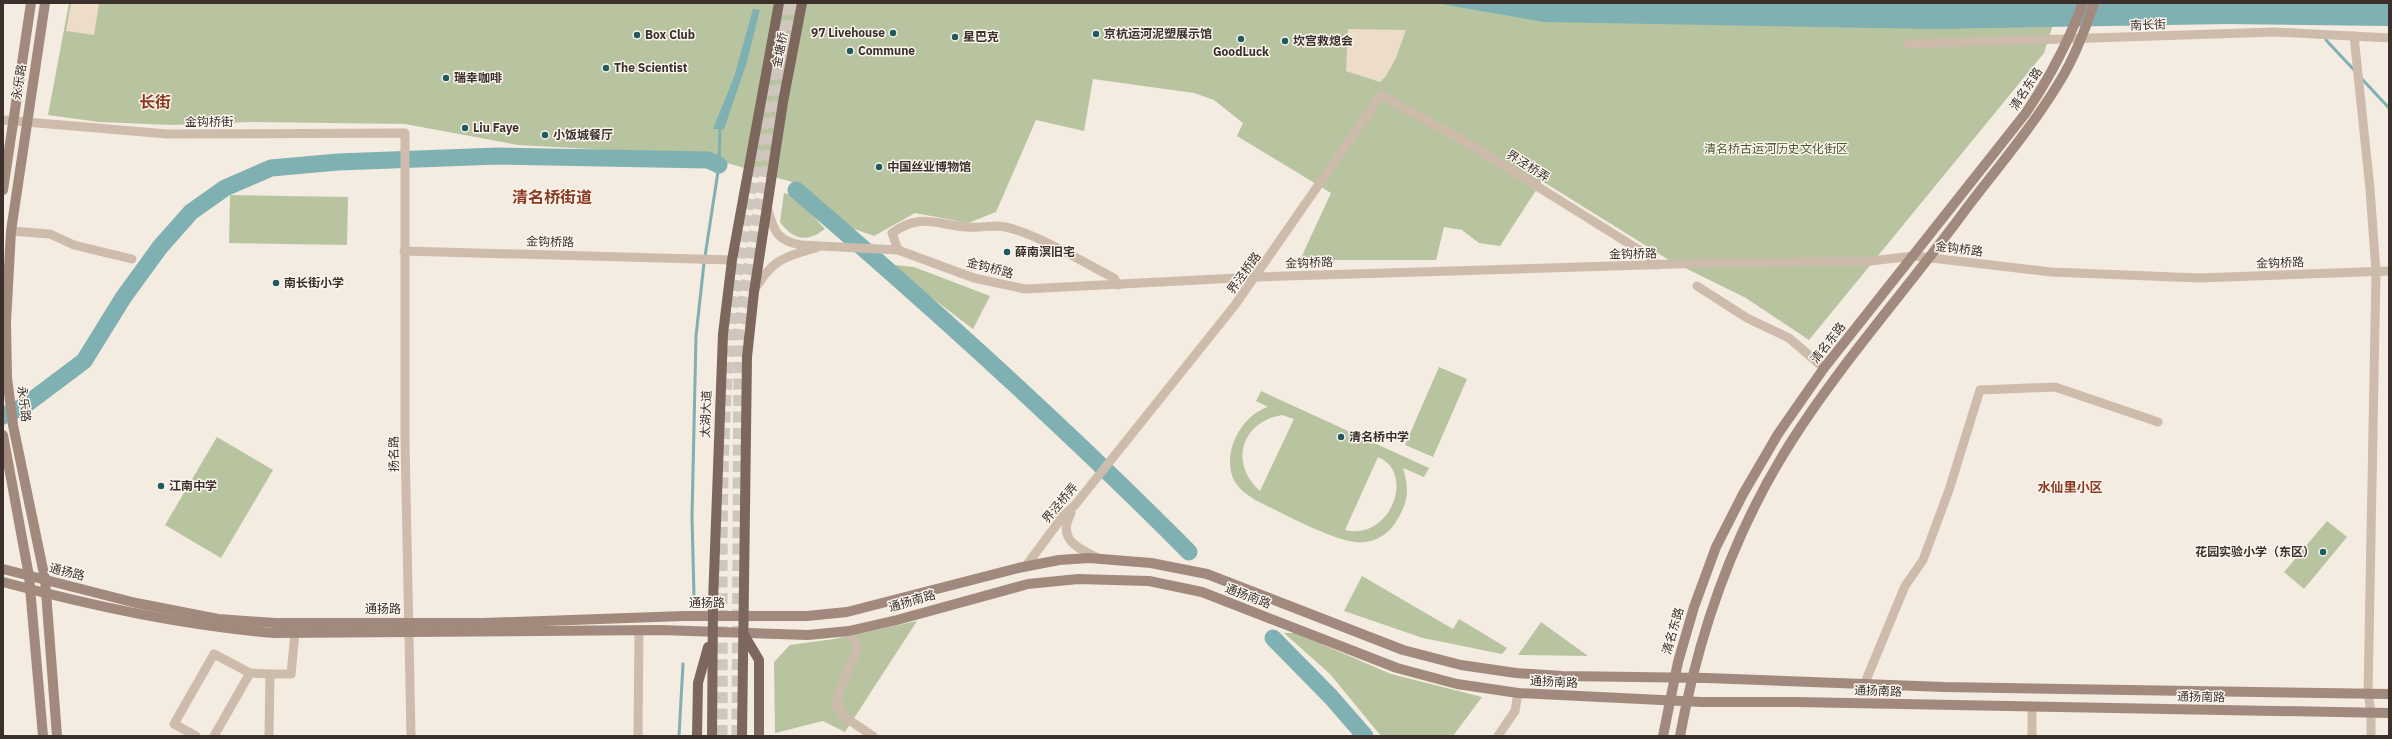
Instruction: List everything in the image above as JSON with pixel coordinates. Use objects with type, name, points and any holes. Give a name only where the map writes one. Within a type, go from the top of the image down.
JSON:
[{"type":"main road","name":"永乐路","points":[[3,190],[8,121],[31,3]]},
{"type":"main road","name":"永乐路","points":[[45,3],[26,121],[11,231],[6,322],[9,391],[12,418],[45,579],[57,736]]},
{"type":"main road","name":"太湖大道","points":[[712,736],[712,632],[723,334],[732,260],[779,3]]},
{"type":"main road","name":"金塘桥","points":[[767,206],[783,102],[802,3]]},
{"type":"main road","name":"清名东路","points":[[1663,736],[1674,678],[1694,607],[1716,547],[1743,494],[1778,434],[1824,368],[2025,114],[2049,79],[2070,36],[2083,3]]},
{"type":"main road","name":"清名东路","points":[[1680,736],[1709,617],[1721,580],[1735,546],[1758,500],[1792,441],[1805,422],[1895,301],[1931,257],[2060,80],[2081,39],[2094,3]]},
{"type":"main road","points":[[742,736],[747,357],[754,292],[767,206]]},
{"type":"main road","points":[[3,435],[29,576],[43,736]]},
{"type":"main road","name":"通扬南路","points":[[743,616],[807,616],[846,612],[1026,566],[1059,560],[1102,559],[1151,563],[1208,574],[1403,650],[1461,665],[1562,676],[1693,678],[1864,685],[2389,694]]},
{"type":"main road","name":"通扬路","points":[[3,569],[136,603],[218,619],[275,623],[410,627],[483,633],[640,630],[743,633]]},
{"type":"main road","name":"通扬南路","points":[[743,633],[808,635],[849,631],[897,620],[1028,584],[1078,580],[1149,581],[1202,592],[1397,668],[1457,684],[1518,693],[1688,702],[2389,713]]},
{"type":"main road","name":"通扬路","points":[[3,582],[30,590],[216,628],[295,633],[483,623],[743,616]]},
{"type":"main road","points":[[697,736],[698,683],[712,632]]},
{"type":"main road","points":[[743,633],[759,660],[759,736]]},
{"type":"street","name":"南长街","points":[[1907,44],[2275,32],[2389,38]]},
{"type":"street","points":[[2354,36],[2361,95],[2376,272],[2368,694],[2371,712],[2371,736]]},
{"type":"street","name":"界泾桥弄","points":[[1381,95],[1466,142],[1649,256],[1657,265]]},
{"type":"street","name":"界泾桥路","points":[[1114,455],[1215,332],[1256,277],[1381,95]]},
{"type":"street","name":"金钩桥街","points":[[8,121],[26,121],[167,134],[405,133],[405,144]]},
{"type":"street","name":"扬名路","points":[[405,144],[405,441],[410,627],[411,736]]},
{"type":"street","points":[[767,206],[774,228],[786,242],[801,245],[829,245]]},
{"type":"street","points":[[898,250],[892,233],[915,221],[925,220],[968,228],[998,226],[1019,231],[1060,250],[1114,278],[1118,285]]},
{"type":"street","points":[[11,231],[50,234],[74,245],[103,250],[132,259]]},
{"type":"street","points":[[754,292],[764,273],[775,263],[789,255],[829,245]]},
{"type":"street","name":"金钩桥路","points":[[829,245],[898,250],[974,278],[999,285],[1025,289],[1049,289],[1256,277],[1657,265],[1870,261],[1914,256],[2051,272],[2199,278],[2389,271]]},
{"type":"street","name":"金钩桥路","points":[[404,251],[712,258],[732,260]]},
{"type":"street","points":[[1697,286],[1747,318],[1788,338],[1824,368]]},
{"type":"street","points":[[1864,685],[1905,586],[1923,560],[1949,490],[1980,390],[2055,386],[2158,422]]},
{"type":"street","name":"界泾桥弄","points":[[1026,566],[1063,516],[1075,505],[1114,455]]},
{"type":"street","points":[[1075,505],[1066,523],[1066,533],[1073,544],[1102,559]]},
{"type":"street","points":[[638,736],[640,630]]},
{"type":"street","points":[[849,631],[858,649],[839,691],[836,704],[843,716],[873,736]]},
{"type":"street","points":[[196,736],[174,724],[214,654],[250,673],[291,674],[295,633]]},
{"type":"street","points":[[214,736],[250,673]]},
{"type":"street","points":[[269,736],[270,674]]},
{"type":"street","points":[[1498,736],[1515,711],[1518,693]]},
{"type":"street","points":[[2032,707],[2032,736]]},
{"type":"green space","name":"清名桥古运河历史文化街区","points":[[69,3],[2060,3],[2044,53],[1809,340],[1746,298],[1669,260],[1542,181],[1500,246],[1479,243],[1462,230],[1444,227],[1436,260],[1300,260],[1331,193],[1237,136],[1243,123],[1214,100],[1194,93],[1093,79],[1084,131],[1036,120],[996,212],[968,223],[915,213],[874,236],[846,226],[799,184],[700,155],[518,145],[405,124],[250,122],[172,125],[99,122],[48,115]]},
{"type":"green space","points":[[784,193],[795,196],[825,229],[806,238],[801,238],[790,233],[780,222]]},
{"type":"green space","points":[[230,195],[348,197],[347,245],[229,243]]},
{"type":"green space","points":[[895,265],[914,267],[990,296],[973,329],[915,285]]},
{"type":"green space","points":[[1439,367],[1467,379],[1433,457],[1405,445]]},
{"type":"green space","points":[[1261,391],[1429,468],[1424,477],[1403,468],[1407,488],[1406,500],[1401,513],[1392,528],[1380,537],[1371,541],[1355,542],[1342,539],[1310,527],[1255,500],[1242,490],[1235,482],[1231,471],[1230,460],[1236,437],[1242,427],[1249,418],[1258,411],[1268,407],[1256,401]],"holes":[[[1282,415],[1294,419],[1260,491],[1250,480],[1245,469],[1243,457],[1244,446],[1249,435],[1257,426],[1268,419]],[[1378,457],[1389,465],[1395,476],[1396,490],[1393,503],[1386,516],[1375,525],[1361,531],[1345,530]]]},
{"type":"green space","points":[[217,437],[273,470],[221,558],[165,525]]},
{"type":"green space","points":[[2327,521],[2347,537],[2304,589],[2284,572]]},
{"type":"green space","points":[[1362,576],[1453,629],[1459,619],[1507,648],[1502,654],[1423,638],[1344,611]]},
{"type":"green space","points":[[917,621],[845,732],[823,721],[775,733],[774,662],[790,645],[834,639]]},
{"type":"green space","points":[[1541,622],[1588,656],[1518,655]]},
{"type":"green space","points":[[1284,633],[1296,633],[1391,674],[1482,697],[1453,736],[1381,736],[1330,674]]},
{"type":"shaded area","points":[[71,3],[99,3],[94,35],[66,31]]},
{"type":"shaded area","points":[[1348,29],[1406,30],[1396,58],[1386,76],[1380,82],[1346,71]]},
{"type":"water","points":[[1435,3],[2389,3],[2389,26],[2227,24],[1933,29],[1544,22]]},
{"type":"water","points":[[753,9],[760,10],[747,62],[724,129],[713,129],[734,77]]},
{"type":"waterway","points":[[2326,40],[2355,71]]},
{"type":"waterway","points":[[2361,78],[2389,108]]},
{"type":"waterway","points":[[694,596],[692,517],[696,336],[704,263],[719,165],[720,127]]},
{"type":"waterway","points":[[3,416],[24,406],[84,361],[123,298],[160,247],[191,212],[225,188],[271,168],[338,162],[498,156],[708,160],[719,165]]},
{"type":"waterway","points":[[796,190],[996,367],[1142,505],[1189,552]]},
{"type":"waterway","points":[[1273,638],[1331,697],[1365,736]]},
{"type":"waterway","points":[[679,736],[683,664]]},
{"type":"tunnel","points":[[722,736],[722,543],[724,446],[729,350],[733,307],[746,220],[787,3]]},
{"type":"tunnel","points":[[737,736],[739,331],[754,234],[796,3]]},
{"type":"place","name":"97 Livehouse","points":[[893,33]]},
{"type":"place","name":"京杭运河泥塑展示馆","points":[[1096,34]]},
{"type":"place","name":"Box Club","points":[[637,35]]},
{"type":"place","name":"星巴克","points":[[955,37]]},
{"type":"place","name":"GoodLuck","points":[[1241,39]]},
{"type":"place","name":"坎宫救熄会","points":[[1285,41]]},
{"type":"place","name":"Commune","points":[[850,51]]},
{"type":"place","name":"The Scientist","points":[[606,68]]},
{"type":"place","name":"瑞幸咖啡","points":[[446,78]]},
{"type":"place","name":"Liu Faye","points":[[465,128]]},
{"type":"place","name":"小饭城餐厅","points":[[545,135]]},
{"type":"place","name":"中国丝业博物馆","points":[[879,167]]},
{"type":"place","name":"薛南溟旧宅","points":[[1007,252]]},
{"type":"place","name":"南长街小学","points":[[276,283]]},
{"type":"place","name":"清名桥中学","points":[[1341,437]]},
{"type":"place","name":"江南中学","points":[[161,486]]},
{"type":"place","name":"花园实验小学（东区）","points":[[2323,552]]},
{"type":"district","name":"长街","points":[[155,102]]},
{"type":"district","name":"清名桥街道","points":[[552,197]]},
{"type":"district","name":"水仙里小区","points":[[2070,487]]}]
